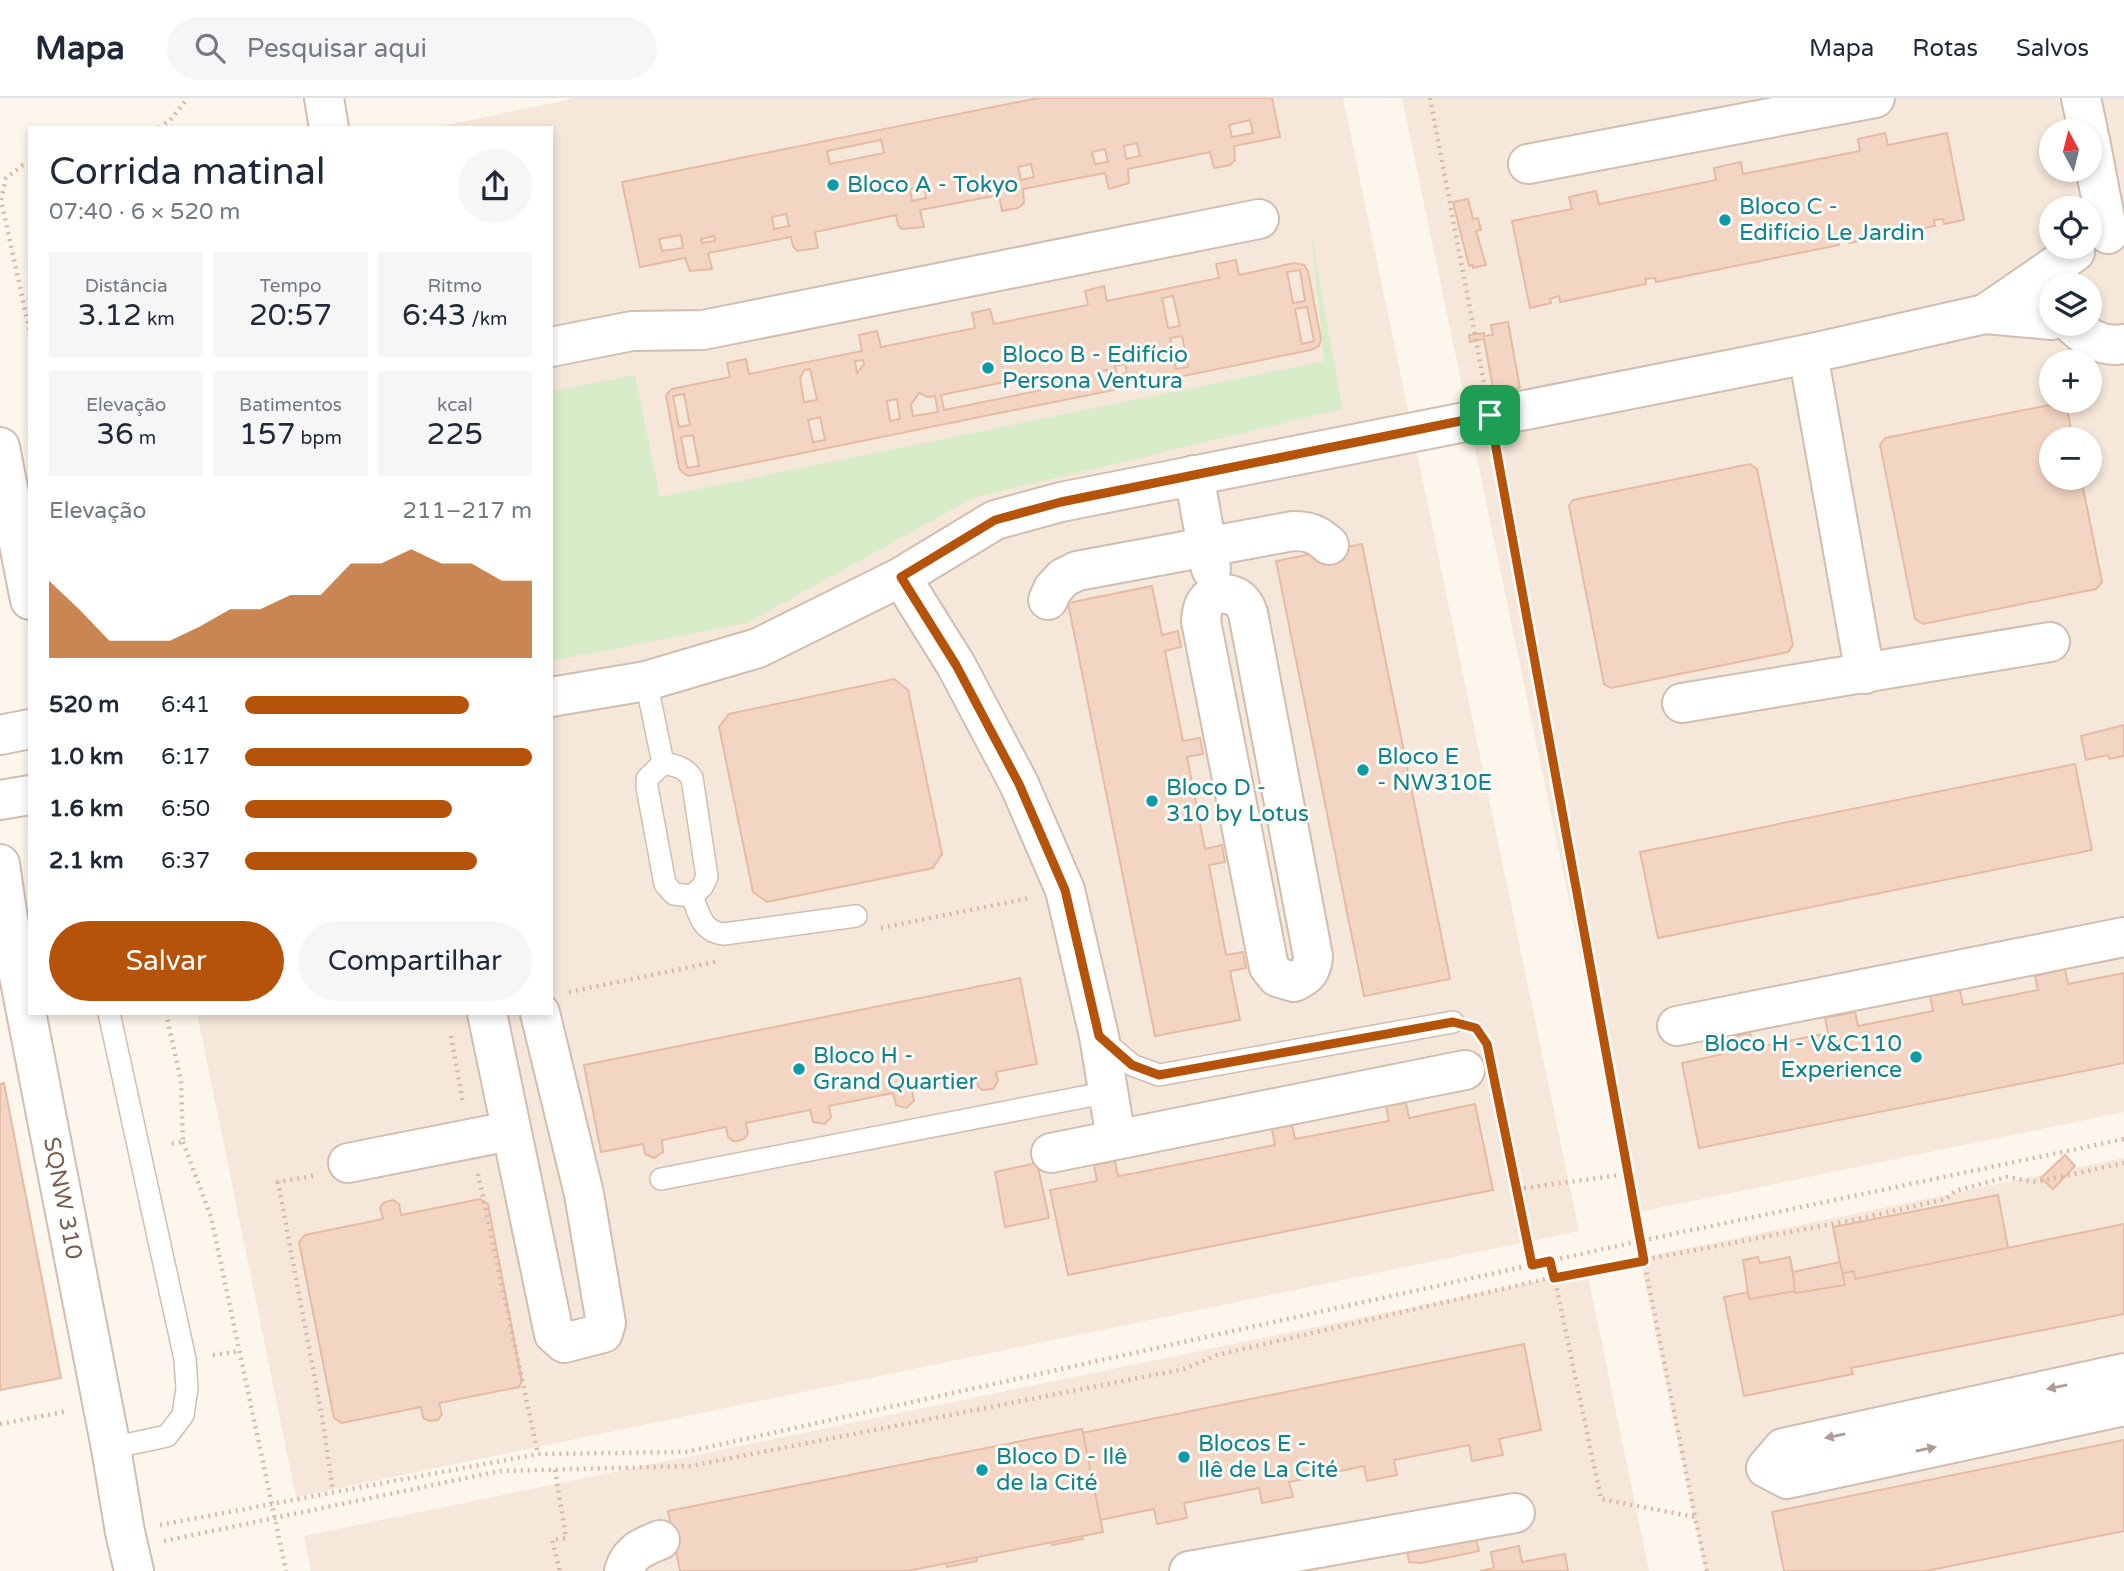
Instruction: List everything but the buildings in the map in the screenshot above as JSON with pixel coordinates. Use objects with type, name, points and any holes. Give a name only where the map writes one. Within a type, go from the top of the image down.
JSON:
[{"type":"street","points":[[324,98],[330,126]]},
{"type":"street","points":[[1528,164],[1875,98]]},
{"type":"street","points":[[2081,98],[2085,119]]},
{"type":"street","points":[[553,347],[632,331],[703,330],[1259,219]]},
{"type":"street","points":[[1985,314],[2074,259]]},
{"type":"street","points":[[553,697],[646,681],[758,648],[901,577],[995,520],[1061,502],[1808,354],[1985,314],[2039,319]]},
{"type":"street","points":[[2085,336],[2100,344],[2124,344]]},
{"type":"street","points":[[1808,354],[1865,674]]},
{"type":"street","points":[[0,447],[28,590]]},
{"type":"street","points":[[1194,475],[1216,593]]},
{"type":"street","points":[[1048,600],[1063,578],[1077,571],[1207,545],[1308,531],[1318,535],[1329,545]]},
{"type":"street","points":[[901,577],[956,665],[1019,784],[1065,890],[1099,1036],[1116,1139]]},
{"type":"street","points":[[1216,593],[1232,594],[1241,599],[1248,613],[1313,956],[1313,966],[1306,976],[1294,982],[1277,977],[1269,967],[1201,621],[1202,608],[1207,599],[1216,593]]},
{"type":"street","points":[[1682,703],[2050,642]]},
{"type":"street","points":[[0,735],[28,729]]},
{"type":"street","points":[[0,800],[28,795]]},
{"type":"street","name":"SQNW 310","points":[[0,864],[19,917],[28,969]]},
{"type":"street","points":[[1677,1026],[2124,937]]},
{"type":"street","name":"SQNW 310","points":[[36,1015],[129,1550]]},
{"type":"street","points":[[487,1015],[554,1334],[564,1343],[603,1333],[606,1323],[584,1194],[540,1015]]},
{"type":"street","points":[[1051,1153],[1116,1139],[1480,1077]]},
{"type":"street","points":[[333,1169],[510,1131]]},
{"type":"street","points":[[2124,1373],[1783,1448],[1766,1468],[1787,1479],[2124,1406]]},
{"type":"street","points":[[1189,1571],[1515,1513]]},
{"type":"street","points":[[624,1571],[635,1550],[660,1539]]},
{"type":"lane","points":[[646,681],[663,764]]},
{"type":"lane","points":[[663,764],[677,766],[687,771],[692,778],[707,877],[702,887],[692,896],[674,894],[665,884],[647,787],[647,779],[663,764]]},
{"type":"lane","points":[[692,896],[705,928],[713,933],[724,934],[856,916]]},
{"type":"lane","points":[[109,1015],[185,1359],[187,1388],[183,1415],[167,1436],[111,1448]]},
{"type":"lane","points":[[1099,1036],[1132,1065],[1159,1075],[1453,1022]]},
{"type":"lane","points":[[661,1180],[1109,1092]]},
{"type":"path","points":[[162,126],[172,119],[188,98]]},
{"type":"path","points":[[1430,98],[1640,1241],[1707,1571]]},
{"type":"path","points":[[28,164],[6,178],[1,200],[28,324]]},
{"type":"path","points":[[166,1015],[181,1081],[183,1142],[211,1217],[286,1571]]},
{"type":"path","points":[[449,1026],[466,1116]]},
{"type":"path","points":[[1480,1077],[1517,1189],[1532,1265]]},
{"type":"path","points":[[129,1550],[272,1503],[538,1454],[686,1452],[1640,1241],[2124,1139]]},
{"type":"path","points":[[137,1150],[183,1142]]},
{"type":"path","points":[[129,1550],[500,1471],[691,1466],[1184,1369],[1217,1355],[1554,1278],[1946,1199],[1955,1191],[2007,1177],[2037,1182],[2124,1163]]},
{"type":"path","points":[[333,1169],[278,1182],[322,1417],[333,1491]]},
{"type":"path","points":[[465,1176],[478,1173],[538,1454]]},
{"type":"path","points":[[1517,1189],[1628,1174]]},
{"type":"path","points":[[1550,1261],[1601,1499],[1695,1517]]},
{"type":"path","points":[[0,1424],[103,1404]]},
{"type":"path","points":[[555,1470],[566,1538],[552,1540],[559,1571]]},
{"type":"shaded area","points":[[576,98],[1343,98],[1579,1231],[296,1497],[197,1015],[553,1015],[553,126],[443,126]]},
{"type":"shaded area","points":[[1402,98],[2124,98],[2124,1112],[1634,1213]]},
{"type":"shaded area","points":[[2124,1158],[2124,1571],[1705,1571],[1640,1258]]},
{"type":"shaded area","points":[[1587,1271],[1649,1571],[311,1571],[304,1536]]},
{"type":"green space","points":[[1311,230],[1342,409],[973,498],[747,623],[553,661],[553,391],[635,375],[660,497],[1324,361]]},
{"type":"place","name":"Bloco A - Tokyo","points":[[833,185]]},
{"type":"place","name":"Bloco C - Edifício Le Jardin","points":[[1725,220]]},
{"type":"place","name":"Bloco B - Edifício Persona Ventura","points":[[988,368]]},
{"type":"place","name":"Bloco E - NW310E","points":[[1363,770]]},
{"type":"place","name":"Bloco D - 310 by Lotus","points":[[1152,801]]},
{"type":"place","name":"Bloco H - V&C110 Experience","points":[[1916,1057]]},
{"type":"place","name":"Bloco H - Grand Quartier","points":[[799,1069]]},
{"type":"place","name":"Blocos E - Ilê de La Cité","points":[[1184,1457]]},
{"type":"place","name":"Bloco D - Ilê de la Cité","points":[[982,1470]]},
{"type":"route","points":[[1490,415],[1644,1261],[1554,1278],[1550,1261],[1532,1265],[1487,1044],[1476,1028],[1453,1022],[1159,1075],[1132,1065],[1099,1036],[1065,890],[1019,784],[956,665],[901,577],[995,520],[1061,502],[1490,415]]}]
